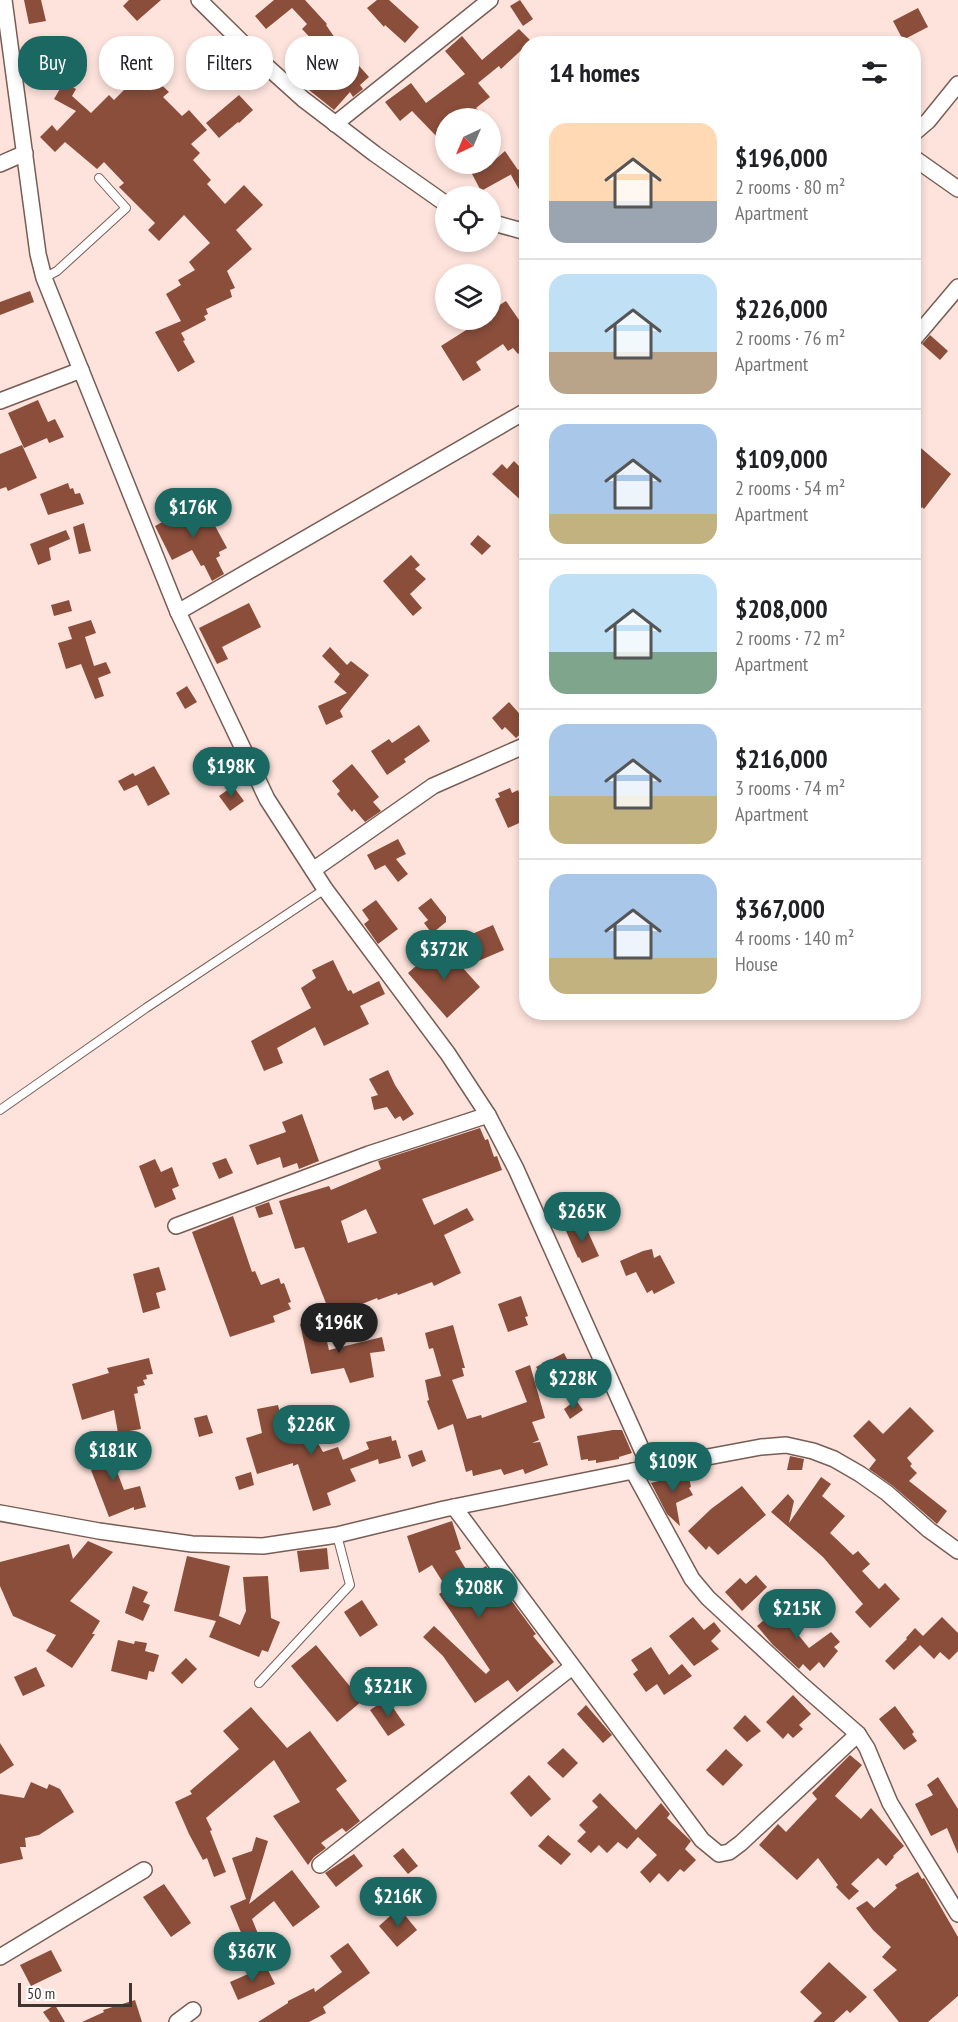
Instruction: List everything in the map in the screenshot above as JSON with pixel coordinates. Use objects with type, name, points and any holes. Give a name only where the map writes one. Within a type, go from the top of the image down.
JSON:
[{"type":"street","points":[[4,0],[38,254],[44,278],[178,612],[267,799],[325,889],[448,1054],[488,1115],[516,1169],[650,1468]]},
{"type":"street","points":[[199,0],[303,99],[435,196]]},
{"type":"street","points":[[335,124],[490,0]]},
{"type":"street","points":[[921,127],[958,84]]},
{"type":"street","points":[[0,164],[25,153]]},
{"type":"street","points":[[921,163],[958,189]]},
{"type":"street","points":[[501,225],[519,230]]},
{"type":"street","points":[[921,331],[958,287]]},
{"type":"street","points":[[0,400],[81,370]]},
{"type":"street","points":[[178,612],[519,415]]},
{"type":"street","points":[[313,870],[432,786],[519,748]]},
{"type":"street","points":[[176,1226],[369,1155],[488,1115]]},
{"type":"street","points":[[0,1513],[99,1531],[192,1544],[263,1546],[337,1535],[454,1507],[633,1471],[786,1445],[834,1459],[860,1474],[958,1551]]},
{"type":"street","points":[[633,1471],[692,1579],[708,1598],[858,1734],[867,1748],[890,1803],[958,1912]]},
{"type":"street","points":[[454,1507],[702,1840],[719,1854],[729,1852],[741,1843],[858,1734]]},
{"type":"street","points":[[320,1865],[572,1667]]},
{"type":"street","points":[[0,1957],[144,1870]]},
{"type":"street","points":[[177,2022],[193,2010]]},
{"type":"lane","points":[[44,278],[57,271],[126,208],[99,178]]},
{"type":"lane","points":[[0,1110],[146,1008],[325,889]]},
{"type":"lane","points":[[259,1683],[350,1585],[337,1535]]},
{"type":"building","points":[[24,0],[41,0],[46,21],[29,24]]},
{"type":"building","points":[[129,0],[161,0],[137,21],[123,6]]},
{"type":"building","points":[[274,0],[305,0],[327,24],[334,36],[309,36],[302,29],[307,24],[292,8],[266,29],[255,16]]},
{"type":"building","points":[[377,0],[389,0],[419,27],[405,43],[385,25],[384,27],[367,8]]},
{"type":"building","points":[[520,0],[533,19],[523,26],[510,6]]},
{"type":"building","points":[[918,8],[928,27],[911,36],[901,36],[893,21]]},
{"type":"building","points":[[519,29],[526,36],[519,36],[519,52],[501,69],[499,66],[478,83],[490,97],[476,108],[435,108],[435,135],[412,111],[400,121],[385,102],[411,83],[426,103],[465,74],[445,51],[462,36],[482,60]]},
{"type":"building","points":[[359,66],[369,77],[360,85],[363,89],[353,97],[350,92],[334,110],[309,90],[359,90]]},
{"type":"building","points":[[59,90],[75,90],[72,96],[91,113],[109,95],[114,100],[124,90],[167,90],[169,92],[163,97],[182,116],[189,110],[207,130],[191,144],[200,153],[193,160],[211,180],[207,184],[225,204],[244,185],[263,205],[236,230],[252,249],[227,271],[235,288],[230,290],[232,297],[206,309],[208,314],[204,316],[206,320],[181,333],[195,362],[178,372],[155,332],[181,321],[166,294],[181,285],[178,280],[195,270],[189,262],[210,243],[184,215],[159,241],[148,230],[155,223],[119,187],[124,183],[104,162],[97,169],[65,142],[55,152],[40,137],[52,125],[57,131],[76,111],[54,99]]},
{"type":"building","points":[[239,95],[253,110],[219,138],[206,123]]},
{"type":"building","points":[[505,151],[519,169],[519,189],[512,174],[490,186],[478,186],[472,174],[501,174],[501,154]]},
{"type":"building","points":[[30,291],[34,302],[0,315],[0,302]]},
{"type":"building","points":[[506,301],[519,320],[519,353],[513,348],[508,351],[503,344],[476,362],[481,370],[463,381],[441,346],[466,330],[501,330],[501,304]]},
{"type":"building","points":[[930,335],[948,351],[940,360],[922,344]]},
{"type":"building","points":[[38,400],[48,422],[55,419],[64,437],[49,443],[47,438],[24,448],[8,413]]},
{"type":"building","points":[[22,445],[37,478],[8,491],[6,487],[0,489],[0,454]]},
{"type":"building","points":[[921,448],[951,474],[924,509],[921,508]]},
{"type":"building","points":[[514,461],[519,466],[519,499],[492,474],[502,464],[507,469]]},
{"type":"building","points":[[68,483],[75,494],[80,493],[84,504],[48,515],[40,494]]},
{"type":"building","points":[[188,505],[195,518],[207,511],[227,548],[219,552],[220,556],[216,558],[224,574],[212,581],[204,565],[201,566],[192,550],[172,560],[155,526]]},
{"type":"building","points":[[84,523],[91,551],[79,554],[73,527]]},
{"type":"building","points":[[66,530],[70,539],[49,548],[51,560],[38,565],[30,544]]},
{"type":"building","points":[[478,535],[491,546],[482,555],[470,544]]},
{"type":"building","points":[[411,555],[420,565],[415,569],[426,579],[410,594],[422,608],[413,616],[383,581]]},
{"type":"building","points":[[69,600],[72,611],[54,616],[51,605]]},
{"type":"building","points":[[249,603],[261,627],[222,647],[228,659],[217,664],[199,628]]},
{"type":"building","points":[[91,620],[96,633],[85,637],[94,666],[106,662],[111,673],[98,678],[104,696],[95,699],[81,664],[66,669],[58,643],[72,639],[68,627]]},
{"type":"building","points":[[330,647],[347,665],[351,661],[369,675],[340,711],[343,717],[326,725],[318,706],[347,693],[334,682],[340,674],[322,656]]},
{"type":"building","points":[[187,686],[197,702],[185,709],[176,693]]},
{"type":"building","points":[[509,702],[519,713],[519,735],[516,738],[505,727],[502,730],[492,718]]},
{"type":"building","points":[[419,725],[430,741],[404,759],[406,762],[387,775],[371,751],[389,739],[392,743]]},
{"type":"building","points":[[352,764],[379,797],[373,802],[381,811],[365,822],[354,809],[352,812],[337,794],[340,791],[332,781]]},
{"type":"building","points":[[154,766],[170,794],[148,806],[137,785],[124,791],[118,781],[133,773],[135,776]]},
{"type":"building","points":[[233,786],[244,801],[230,811],[219,796]]},
{"type":"building","points":[[510,788],[512,793],[518,790],[519,823],[508,828],[495,799],[500,797],[498,793]]},
{"type":"building","points":[[398,839],[406,854],[396,859],[408,874],[398,882],[385,865],[375,870],[367,855]]},
{"type":"building","points":[[431,898],[446,917],[446,922],[435,931],[430,931],[424,923],[428,920],[418,908]]},
{"type":"building","points":[[376,900],[398,929],[378,944],[364,924],[369,920],[362,910]]},
{"type":"building","points":[[493,925],[504,950],[476,962],[465,937]]},
{"type":"building","points":[[444,947],[480,987],[447,1018],[408,973],[431,953]]},
{"type":"building","points":[[333,960],[348,991],[351,990],[353,994],[379,981],[385,994],[360,1006],[369,1024],[324,1046],[315,1027],[277,1048],[283,1063],[264,1071],[251,1041],[311,1008],[301,988],[316,978],[312,970]]},
{"type":"building","points":[[388,1070],[414,1114],[403,1121],[400,1116],[395,1119],[387,1107],[374,1110],[371,1097],[378,1095],[369,1079]]},
{"type":"building","points":[[302,1114],[319,1161],[299,1169],[297,1163],[283,1168],[280,1157],[257,1165],[249,1145],[286,1132],[282,1122]]},
{"type":"building","points":[[480,1128],[485,1140],[488,1139],[494,1157],[497,1156],[502,1170],[422,1199],[434,1225],[467,1208],[474,1220],[444,1235],[461,1273],[434,1286],[432,1282],[398,1295],[397,1293],[352,1307],[351,1305],[329,1311],[304,1247],[295,1249],[279,1201],[329,1186],[331,1190],[381,1169],[378,1161]],"holes":[[[366,1209],[377,1233],[348,1243],[341,1221]]]},
{"type":"building","points":[[226,1158],[233,1173],[219,1179],[212,1163]]},
{"type":"building","points":[[155,1159],[161,1172],[172,1167],[179,1186],[172,1189],[176,1199],[155,1208],[139,1166]]},
{"type":"building","points":[[269,1202],[273,1214],[259,1218],[255,1207]]},
{"type":"building","points":[[233,1216],[252,1272],[255,1271],[261,1285],[279,1278],[281,1284],[284,1283],[291,1302],[288,1303],[291,1309],[273,1316],[275,1322],[230,1337],[192,1232]]},
{"type":"building","points":[[584,1223],[599,1256],[582,1263],[566,1231]]},
{"type":"building","points":[[652,1249],[654,1258],[660,1255],[675,1283],[654,1294],[652,1290],[647,1293],[636,1272],[626,1276],[620,1261]]},
{"type":"building","points":[[159,1267],[166,1290],[156,1293],[160,1308],[143,1313],[133,1274]]},
{"type":"building","points":[[521,1296],[528,1316],[525,1317],[528,1325],[508,1332],[498,1304]]},
{"type":"building","points":[[322,1320],[329,1350],[382,1337],[385,1351],[370,1353],[374,1377],[350,1383],[344,1368],[311,1374],[300,1324]]},
{"type":"building","points":[[453,1325],[465,1368],[462,1368],[464,1376],[452,1380],[467,1419],[481,1415],[482,1418],[527,1402],[515,1371],[530,1365],[545,1418],[532,1422],[539,1440],[532,1443],[540,1442],[548,1465],[525,1474],[523,1469],[504,1475],[501,1469],[473,1476],[472,1470],[466,1472],[453,1424],[438,1430],[427,1401],[429,1400],[425,1380],[441,1376],[433,1348],[429,1349],[425,1333]]},
{"type":"building","points":[[564,1353],[573,1371],[566,1374],[568,1377],[549,1386],[536,1367]]},
{"type":"building","points":[[149,1358],[153,1374],[146,1375],[147,1379],[143,1380],[145,1385],[137,1387],[138,1393],[134,1394],[141,1429],[118,1433],[114,1410],[82,1420],[72,1384],[109,1373],[107,1368]]},
{"type":"building","points":[[576,1400],[583,1410],[570,1419],[564,1409]]},
{"type":"building","points":[[278,1405],[283,1425],[300,1421],[305,1443],[315,1438],[323,1452],[338,1447],[343,1460],[369,1449],[366,1442],[391,1436],[392,1441],[396,1440],[401,1458],[379,1464],[378,1459],[350,1469],[356,1481],[327,1493],[331,1505],[313,1511],[298,1464],[293,1466],[293,1463],[257,1474],[246,1438],[262,1433],[257,1409]]},
{"type":"building","points":[[910,1407],[934,1431],[907,1458],[912,1464],[910,1466],[917,1473],[909,1481],[947,1511],[937,1524],[893,1486],[869,1469],[876,1460],[853,1436],[869,1420],[883,1434]]},
{"type":"building","points":[[207,1415],[213,1433],[199,1437],[194,1418]]},
{"type":"building","points":[[622,1430],[632,1453],[619,1457],[619,1459],[596,1463],[596,1460],[581,1460],[577,1436]]},
{"type":"building","points":[[111,1438],[116,1455],[111,1456],[124,1490],[140,1486],[146,1507],[134,1510],[134,1507],[109,1517],[91,1470],[98,1467],[92,1443]]},
{"type":"building","points":[[422,1450],[426,1461],[412,1467],[408,1455]]},
{"type":"building","points":[[790,1456],[804,1459],[802,1470],[787,1470]]},
{"type":"building","points":[[251,1472],[254,1485],[239,1490],[235,1477]]},
{"type":"building","points":[[688,1473],[691,1487],[689,1488],[693,1495],[676,1503],[680,1526],[667,1514],[651,1483]]},
{"type":"building","points":[[821,1477],[831,1484],[822,1496],[845,1516],[830,1533],[853,1555],[858,1551],[870,1564],[862,1571],[879,1589],[885,1583],[900,1599],[870,1628],[855,1612],[863,1604],[823,1557],[771,1512],[788,1494],[794,1501],[789,1523]]},
{"type":"building","points":[[742,1486],[766,1515],[718,1555],[709,1546],[706,1550],[688,1531],[711,1509]]},
{"type":"building","points":[[452,1521],[461,1549],[455,1551],[470,1576],[486,1566],[536,1634],[533,1636],[554,1662],[517,1692],[508,1680],[475,1703],[443,1656],[423,1637],[434,1626],[486,1674],[490,1670],[439,1594],[447,1589],[432,1565],[419,1573],[407,1536]]},
{"type":"building","points":[[88,1541],[113,1552],[70,1601],[100,1621],[92,1634],[95,1634],[72,1668],[46,1651],[56,1635],[13,1616],[0,1586],[0,1562],[69,1544],[73,1559]]},
{"type":"building","points":[[327,1548],[329,1569],[300,1572],[297,1551]]},
{"type":"building","points":[[187,1556],[230,1566],[219,1616],[240,1625],[246,1611],[243,1577],[268,1576],[271,1618],[280,1622],[268,1652],[262,1650],[259,1657],[209,1637],[216,1621],[174,1611]]},
{"type":"building","points":[[756,1575],[767,1587],[742,1611],[725,1592],[740,1578],[746,1584]]},
{"type":"building","points":[[133,1586],[148,1592],[143,1602],[150,1605],[143,1621],[125,1613]]},
{"type":"building","points":[[788,1599],[798,1611],[787,1621],[809,1648],[831,1632],[840,1642],[834,1647],[838,1651],[824,1668],[819,1662],[810,1671],[803,1664],[799,1669],[773,1645],[757,1626]]},
{"type":"building","points":[[362,1600],[378,1625],[360,1637],[344,1612]]},
{"type":"building","points":[[693,1617],[704,1630],[714,1622],[721,1631],[711,1641],[719,1649],[694,1666],[669,1636]]},
{"type":"building","points":[[942,1617],[958,1633],[958,1651],[949,1660],[940,1652],[934,1659],[920,1645],[894,1670],[885,1661],[915,1628],[923,1636]]},
{"type":"building","points":[[118,1640],[134,1644],[135,1641],[147,1643],[145,1651],[159,1655],[154,1672],[149,1671],[147,1680],[111,1671]]},
{"type":"building","points":[[316,1645],[362,1701],[337,1722],[291,1666]]},
{"type":"building","points":[[651,1647],[669,1675],[682,1664],[692,1676],[664,1695],[657,1684],[646,1692],[633,1674],[638,1670],[631,1660]]},
{"type":"building","points":[[186,1658],[197,1669],[182,1684],[171,1673]]},
{"type":"building","points":[[36,1667],[45,1686],[23,1696],[14,1677]]},
{"type":"building","points":[[793,1695],[811,1714],[799,1725],[803,1729],[793,1738],[788,1733],[783,1739],[766,1722]]},
{"type":"building","points":[[387,1699],[405,1725],[388,1736],[370,1710]]},
{"type":"building","points":[[586,1705],[612,1735],[603,1743],[577,1714]]},
{"type":"building","points":[[895,1706],[914,1732],[912,1734],[917,1741],[904,1750],[879,1719]]},
{"type":"building","points":[[251,1707],[287,1748],[310,1731],[347,1781],[336,1789],[360,1821],[346,1832],[342,1828],[321,1843],[326,1848],[308,1865],[273,1816],[300,1802],[274,1760],[206,1818],[226,1872],[214,1877],[207,1858],[203,1860],[175,1802],[192,1794],[190,1791],[239,1749],[223,1731]]},
{"type":"building","points":[[745,1715],[761,1731],[747,1742],[733,1728]]},
{"type":"building","points":[[0,1743],[14,1765],[0,1774]]},
{"type":"building","points":[[563,1748],[578,1763],[563,1778],[547,1763]]},
{"type":"building","points":[[726,1749],[743,1765],[723,1786],[706,1770]]},
{"type":"building","points":[[850,1755],[862,1765],[835,1796],[861,1819],[871,1808],[904,1846],[886,1866],[878,1858],[851,1884],[859,1891],[849,1900],[836,1887],[838,1885],[818,1858],[797,1880],[759,1845],[778,1824],[786,1832],[817,1799],[812,1793]]},
{"type":"building","points":[[529,1775],[551,1799],[531,1817],[510,1793]]},
{"type":"building","points":[[938,1777],[958,1809],[958,1854],[947,1828],[931,1836],[915,1804],[933,1795],[927,1785]]},
{"type":"building","points":[[31,1782],[47,1789],[49,1784],[60,1789],[74,1812],[39,1835],[25,1838],[26,1847],[20,1847],[23,1859],[0,1864],[0,1794],[24,1798]]},
{"type":"building","points":[[600,1793],[636,1830],[661,1803],[670,1814],[667,1818],[691,1841],[685,1849],[696,1860],[684,1872],[680,1869],[668,1882],[659,1873],[650,1883],[640,1872],[657,1855],[638,1837],[627,1849],[618,1842],[607,1853],[599,1845],[591,1853],[577,1841],[586,1832],[579,1825],[598,1807],[592,1801]]},
{"type":"building","points":[[548,1835],[571,1854],[561,1865],[538,1846]]},
{"type":"building","points":[[256,1837],[268,1841],[249,1904],[292,1870],[320,1907],[293,1927],[274,1901],[252,1919],[268,1958],[254,1964],[230,1906],[246,1899],[232,1858],[252,1851]]},
{"type":"building","points":[[403,1848],[418,1866],[408,1874],[393,1856]]},
{"type":"building","points":[[354,1854],[363,1866],[336,1887],[325,1873]]},
{"type":"building","points":[[918,1872],[922,1879],[924,1878],[958,1937],[958,1996],[928,2022],[899,2022],[873,1990],[897,1970],[882,1957],[891,1947],[873,1930],[856,1908],[867,1901],[874,1908],[897,1888],[895,1885]]},
{"type":"building","points":[[164,1884],[191,1923],[171,1937],[143,1897]]},
{"type":"building","points":[[399,1908],[417,1930],[397,1947],[379,1926]]},
{"type":"building","points":[[348,1943],[370,1973],[323,2007],[326,2013],[309,2022],[258,2022],[288,2001],[314,1988],[315,1992],[342,1972],[330,1956]]},
{"type":"building","points":[[51,1950],[62,1971],[31,1986],[20,1965]]},
{"type":"building","points":[[829,1962],[867,1997],[850,2013],[847,2010],[834,2022],[813,2022],[822,2013],[800,1992]]},
{"type":"building","points":[[266,1966],[275,1984],[238,2000],[230,1982]]},
{"type":"building","points":[[135,2000],[142,2022],[82,2022],[104,2012],[103,2010]]},
{"type":"building","points":[[55,2005],[65,2022],[50,2022],[43,2012]]}]
